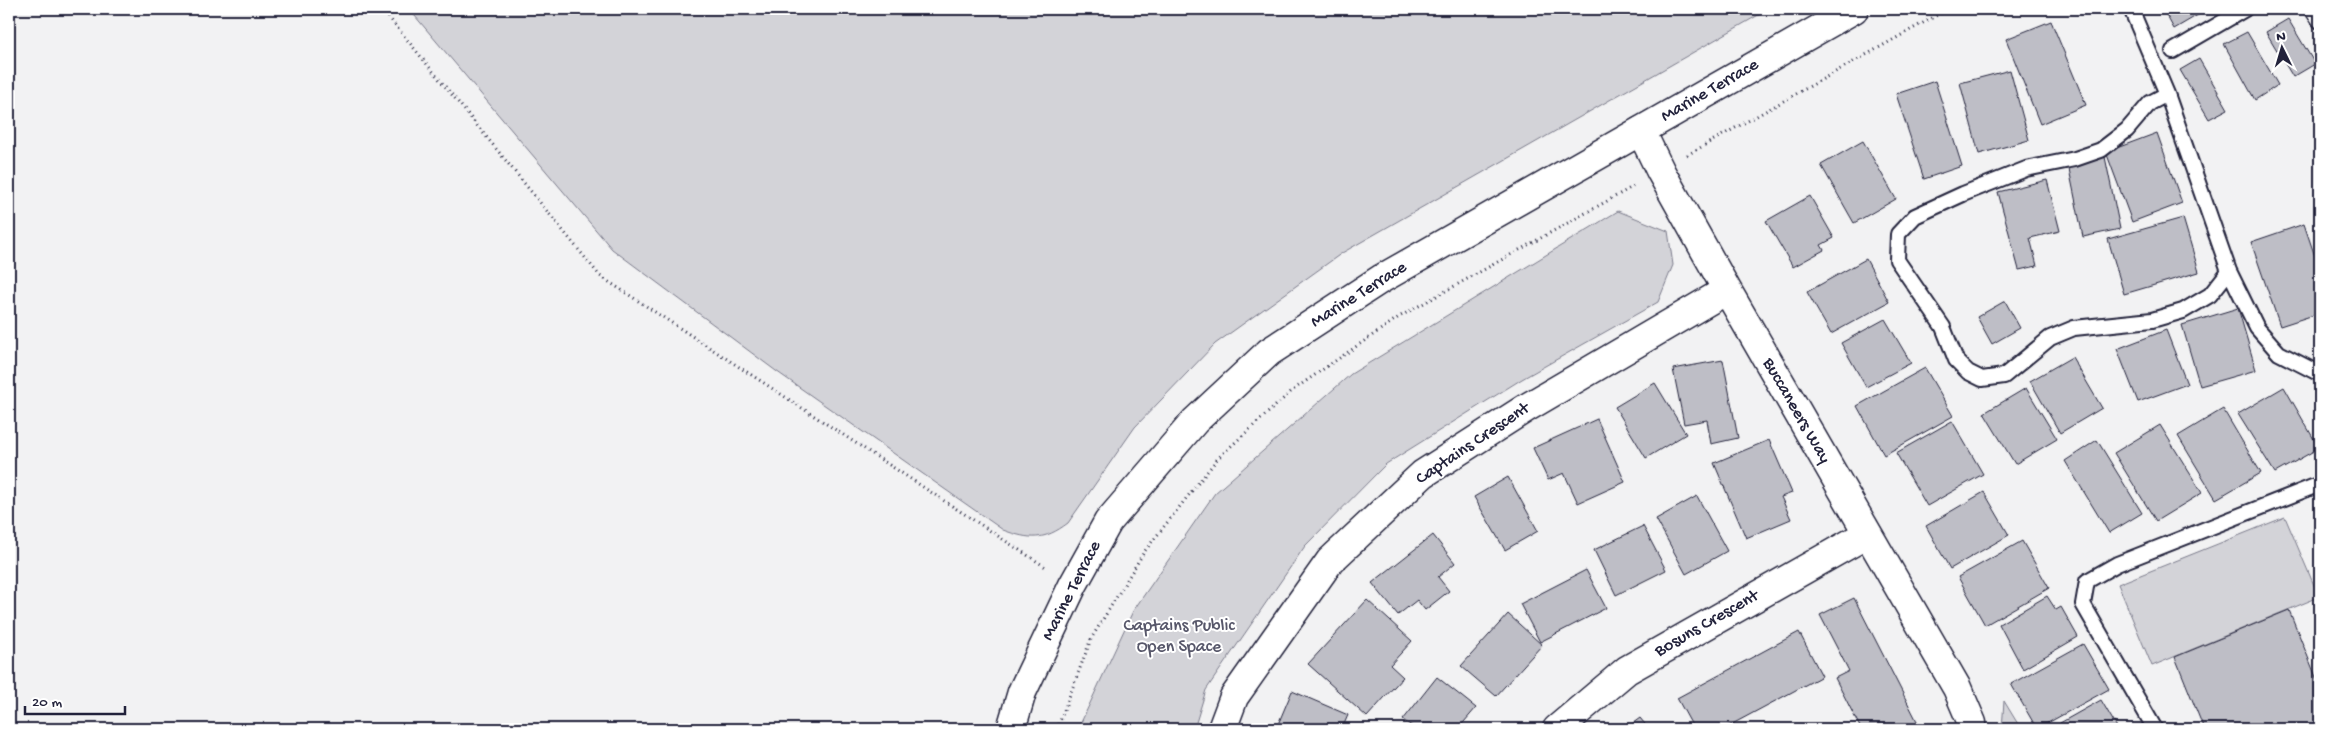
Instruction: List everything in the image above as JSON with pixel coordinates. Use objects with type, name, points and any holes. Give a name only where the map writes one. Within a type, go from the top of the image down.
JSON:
[{"type":"street","name":"Marine Terrace","points":[[1011,729],[1022,692],[1073,585],[1108,522],[1195,420],[1269,352],[1381,280],[1854,9]]},
{"type":"street","name":"Buccaneers Way","points":[[1641,131],[1660,172],[1957,688],[1972,723],[1971,729]]},
{"type":"street","name":"Captains Crescent","points":[[1222,729],[1234,697],[1330,561],[1423,474],[1526,408],[1727,290]]},
{"type":"street","name":"Bosuns Crescent","points":[[1557,729],[1627,670],[1867,534]]},
{"type":"lane","points":[[2131,9],[2167,94],[2229,271],[2257,328],[2280,353],[2320,374]]},
{"type":"lane","points":[[2173,51],[2245,9]]},
{"type":"lane","points":[[2312,9],[2320,21]]},
{"type":"lane","points":[[2167,94],[2150,104],[2128,130],[2101,150],[2075,159],[2026,169],[1962,194],[1915,216],[1898,234],[1897,260],[1943,327],[1956,360],[1968,372],[1982,379],[2004,376],[2050,338],[2074,328],[2152,320],[2183,311],[2210,295],[2229,271]]},
{"type":"lane","points":[[2155,729],[2083,604],[2087,580],[2117,564],[2320,484]]},
{"type":"path","points":[[382,9],[600,276],[1073,585]]},
{"type":"path","points":[[1696,150],[1948,9]]},
{"type":"path","points":[[1057,729],[1091,639],[1144,552],[1218,458],[1293,390],[1399,317],[1628,189]]},
{"type":"green space","points":[[409,9],[1769,9],[1342,253],[1215,344],[1135,427],[1068,523],[1044,536],[1029,537],[1003,530],[776,371],[612,249]]},
{"type":"green space","name":"Captains Public Open Space","points":[[1618,211],[1668,231],[1673,265],[1658,302],[1522,379],[1386,464],[1305,546],[1206,690],[1194,729],[1078,729],[1133,611],[1215,493],[1351,374]]},
{"type":"green space","points":[[2285,517],[2319,597],[2152,666],[2118,584]]},
{"type":"green space","points":[[2004,701],[2021,729],[2002,729]]},
{"type":"building","points":[[2163,9],[2201,9],[2203,12],[2174,29]]},
{"type":"building","points":[[2288,19],[2315,64],[2293,77],[2266,32]]},
{"type":"building","points":[[2051,21],[2086,105],[2040,124],[2006,39]]},
{"type":"building","points":[[2247,32],[2278,85],[2255,100],[2224,44]]},
{"type":"building","points":[[2199,59],[2228,109],[2209,119],[2180,70]]},
{"type":"building","points":[[2010,70],[2029,140],[1979,154],[1960,83]]},
{"type":"building","points":[[1935,81],[1962,166],[1924,179],[1896,94]]},
{"type":"building","points":[[2157,133],[2182,203],[2132,222],[2106,152]]},
{"type":"building","points":[[1863,141],[1896,199],[1854,223],[1821,165]]},
{"type":"building","points":[[2105,157],[2120,229],[2083,237],[2068,164]]},
{"type":"building","points":[[2047,180],[2060,231],[2030,238],[2037,266],[2019,270],[1998,192]]},
{"type":"building","points":[[1810,196],[1834,238],[1821,245],[1824,250],[1793,267],[1766,221]]},
{"type":"building","points":[[2183,218],[2199,272],[2124,294],[2108,239]]},
{"type":"building","points":[[2304,224],[2320,271],[2320,313],[2280,326],[2251,242]]},
{"type":"building","points":[[1866,259],[1889,302],[1831,334],[1807,292]]},
{"type":"building","points":[[2005,301],[2020,328],[1992,344],[1977,317]]},
{"type":"building","points":[[2238,308],[2256,370],[2200,386],[2182,325]]},
{"type":"building","points":[[1885,319],[1911,363],[1866,387],[1841,343]]},
{"type":"building","points":[[2166,330],[2187,384],[2138,402],[2117,349]]},
{"type":"building","points":[[2072,357],[2102,408],[2060,433],[2030,381]]},
{"type":"building","points":[[1723,360],[1738,438],[1711,444],[1707,420],[1684,424],[1673,369]]},
{"type":"building","points":[[1925,368],[1953,416],[1884,455],[1857,406]]},
{"type":"building","points":[[1655,383],[1686,434],[1646,458],[1615,407]]},
{"type":"building","points":[[2284,387],[2319,448],[2275,473],[2238,414]]},
{"type":"building","points":[[2026,388],[2057,439],[2015,464],[1984,413]]},
{"type":"building","points":[[2223,409],[2261,473],[2216,499],[2178,436]]},
{"type":"building","points":[[1597,419],[1625,482],[1578,503],[1564,473],[1548,480],[1533,448]]},
{"type":"building","points":[[1952,421],[1983,474],[1927,506],[1896,453]]},
{"type":"building","points":[[2160,425],[2202,493],[2156,521],[2114,453]]},
{"type":"building","points":[[1769,440],[1792,493],[1781,497],[1791,519],[1746,538],[1714,463]]},
{"type":"building","points":[[2097,440],[2142,513],[2109,533],[2065,461]]},
{"type":"building","points":[[1508,477],[1538,531],[1505,550],[1474,497]]},
{"type":"building","points":[[1984,492],[2009,535],[1950,569],[1926,526]]},
{"type":"building","points":[[1697,496],[1727,551],[1686,574],[1656,519]]},
{"type":"building","points":[[1643,526],[1666,570],[1616,595],[1594,550]]},
{"type":"building","points":[[1433,535],[1455,563],[1438,577],[1449,591],[1425,610],[1417,600],[1398,615],[1372,583]]},
{"type":"building","points":[[2022,541],[2049,588],[1985,625],[1958,577]]},
{"type":"building","points":[[1586,570],[1606,608],[1540,642],[1520,604]]},
{"type":"building","points":[[2047,596],[2056,610],[2061,607],[2078,637],[2023,669],[1999,624]]},
{"type":"building","points":[[1854,598],[1921,729],[1861,729],[1835,678],[1849,671],[1820,615]]},
{"type":"building","points":[[1367,600],[1412,641],[1390,665],[1403,677],[1367,717],[1308,664]]},
{"type":"building","points":[[2289,610],[2320,687],[2320,721],[2301,729],[2204,729],[2175,657]]},
{"type":"building","points":[[1508,614],[1542,645],[1496,696],[1461,666]]},
{"type":"building","points":[[1799,632],[1822,676],[1723,729],[1694,729],[1677,698]]},
{"type":"building","points":[[2083,644],[2109,689],[2037,729],[2011,684]]},
{"type":"building","points":[[1437,677],[1476,708],[1458,729],[1416,729],[1403,720]]},
{"type":"building","points":[[1292,691],[1348,715],[1342,729],[1276,729]]},
{"type":"building","points":[[2101,700],[2118,729],[2064,729],[2060,723]]},
{"type":"building","points":[[1640,718],[1649,729],[1625,729]]}]
